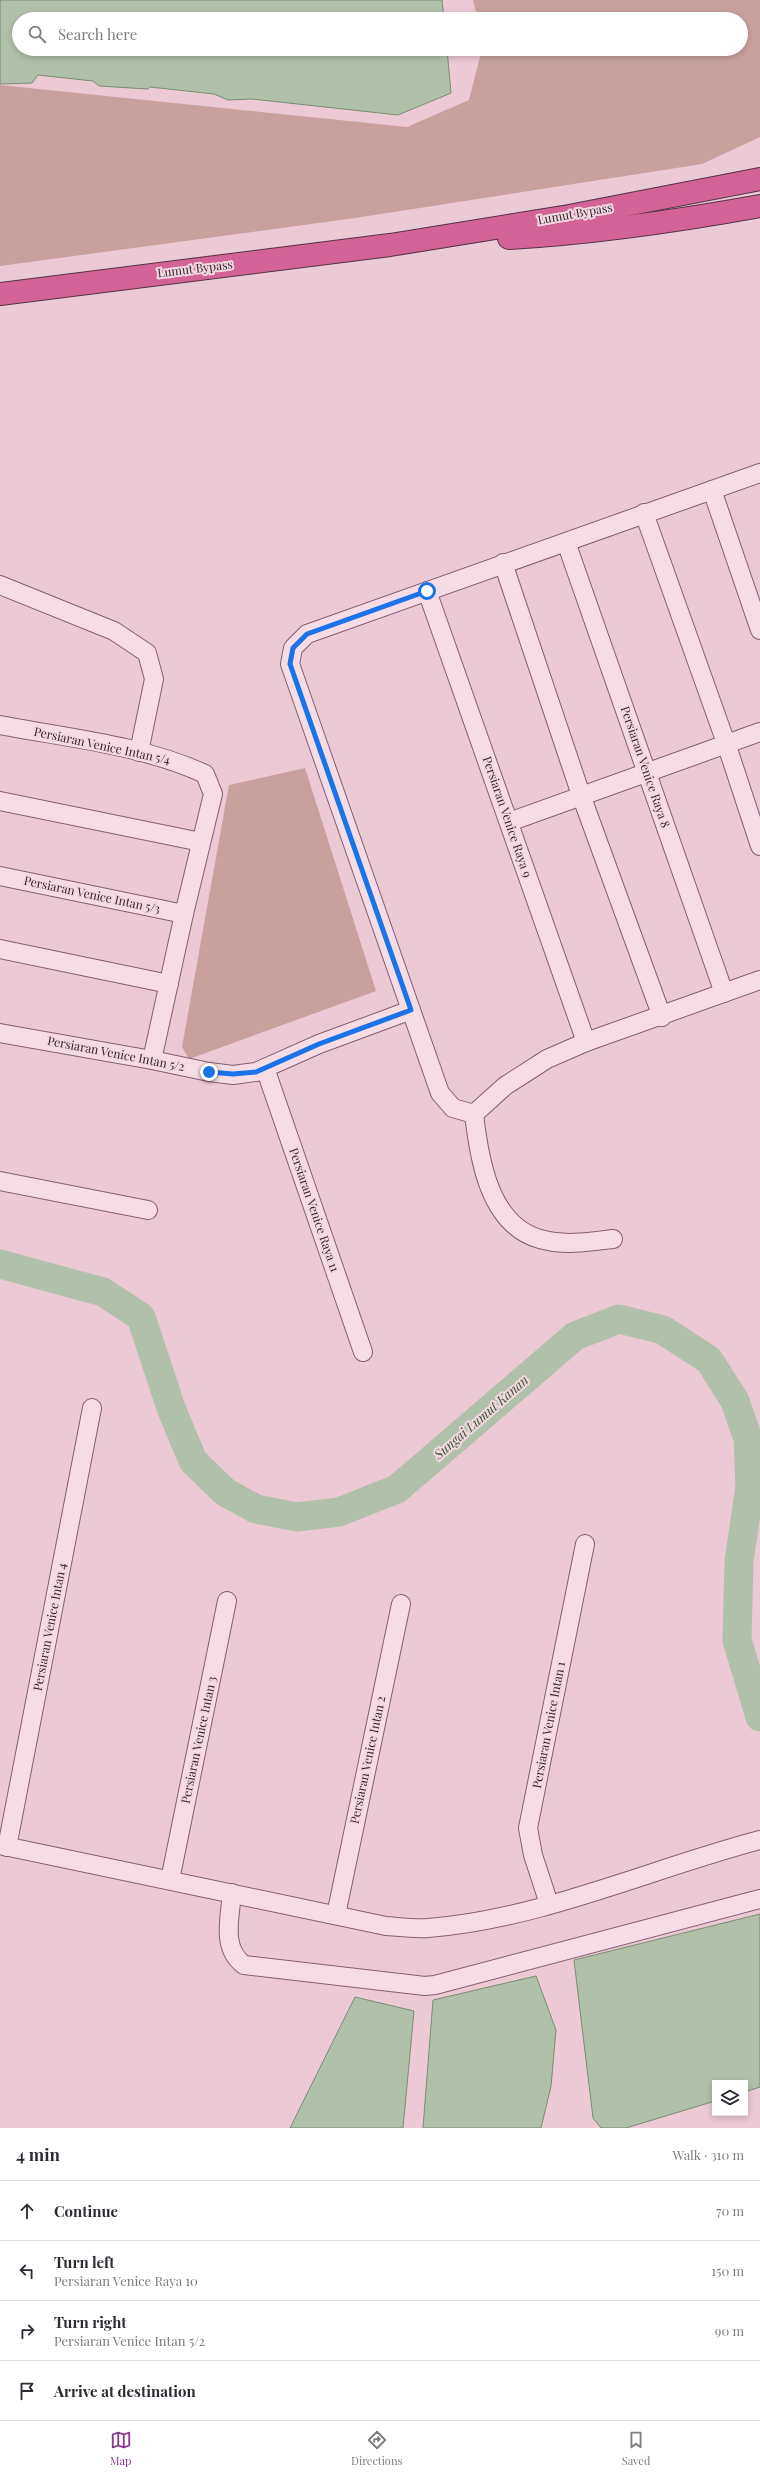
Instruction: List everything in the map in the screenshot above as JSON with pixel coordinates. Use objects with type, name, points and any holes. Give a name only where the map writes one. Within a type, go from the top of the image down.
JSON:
[{"type":"highway","name":"Lumut Bypass","points":[[0,294],[390,245],[569,216],[760,179]]},
{"type":"highway","name":"Lumut Bypass","points":[[390,245],[571,234],[689,219],[760,206]]},
{"type":"highway","points":[[734,211],[760,212]]},
{"type":"street","points":[[474,1114],[453,1108],[440,1093],[290,664],[293,648],[307,634],[760,473]]},
{"type":"street","points":[[712,490],[760,630]]},
{"type":"street","points":[[644,513],[726,743],[760,846]]},
{"type":"street","name":"Persiaran Venice Raya 8","points":[[566,542],[724,992]]},
{"type":"street","points":[[503,564],[581,794],[662,1016]]},
{"type":"street","points":[[0,585],[114,631],[147,653],[154,679],[139,752]]},
{"type":"street","name":"Persiaran Venice Raya 9","points":[[427,591],[586,1042]]},
{"type":"street","name":"Persiaran Venice Intan 5/4","points":[[0,725],[139,752],[185,765],[205,774],[213,794],[201,842]]},
{"type":"street","points":[[509,822],[581,794],[760,732]]},
{"type":"street","points":[[0,801],[201,842],[152,1060]]},
{"type":"street","name":"Persiaran Venice Intan 5/3","points":[[0,876],[184,914]]},
{"type":"street","points":[[0,949],[168,984]]},
{"type":"street","points":[[474,1114],[521,1075],[547,1059],[586,1042],[760,980]]},
{"type":"street","name":"Persiaran Venice Intan 5/2","points":[[0,1033],[152,1060],[209,1072],[233,1074],[256,1072],[319,1044],[411,1010]]},
{"type":"street","name":"Persiaran Venice Raya 11","points":[[265,1068],[363,1352]]},
{"type":"street","points":[[474,1114],[478,1152],[486,1179],[497,1202],[514,1224],[539,1239],[566,1243],[613,1239]]},
{"type":"street","points":[[0,1182],[148,1210]]},
{"type":"street","name":"Persiaran Venice Intan 4","points":[[3,1846],[92,1408]]},
{"type":"street","name":"Persiaran Venice Intan 1","points":[[548,1904],[533,1855],[528,1828],[585,1544]]},
{"type":"street","name":"Persiaran Venice Intan 3","points":[[170,1880],[227,1601]]},
{"type":"street","name":"Persiaran Venice Intan 2","points":[[336,1915],[401,1604]]},
{"type":"street","points":[[3,1846],[386,1926],[427,1928],[473,1923],[548,1904],[760,1840]]},
{"type":"street","points":[[232,1893],[229,1941],[231,1952],[244,1965],[425,1986],[760,1899]]},
{"type":"shaded area","points":[[0,0],[442,0],[443,12],[12,12],[12,56],[448,56],[451,93],[398,115],[252,99],[228,100],[214,94],[150,87],[148,89],[99,86],[93,81],[38,75],[32,83],[0,84]]},
{"type":"shaded area","points":[[473,0],[760,0],[760,137],[702,164],[355,218],[0,266],[0,85],[407,127],[469,100],[480,56],[748,56],[748,12],[476,12]]},
{"type":"shaded area","points":[[305,768],[376,991],[189,1059],[182,1047],[229,785]]},
{"type":"shaded area","points":[[760,1914],[760,2087],[748,2091],[748,2080],[712,2080],[712,2102],[626,2128],[601,2128],[593,2118],[574,1960]]},
{"type":"shaded area","points":[[536,1976],[556,2030],[551,2086],[541,2128],[423,2128],[433,2000]]},
{"type":"shaded area","points":[[355,1997],[414,2011],[403,2128],[290,2128]]},
{"type":"waterway","name":"Sungai Lumut Kanan","points":[[0,1264],[103,1292],[141,1317],[171,1408],[193,1461],[225,1492],[256,1509],[297,1517],[339,1512],[397,1489],[575,1336],[619,1319],[663,1330],[709,1360],[735,1401],[748,1439],[750,1487],[739,1561],[737,1640],[760,1717]]},
{"type":"route","points":[[209,1072],[233,1074],[256,1072],[319,1044],[411,1010],[290,664],[293,648],[307,634],[427,591]]}]
